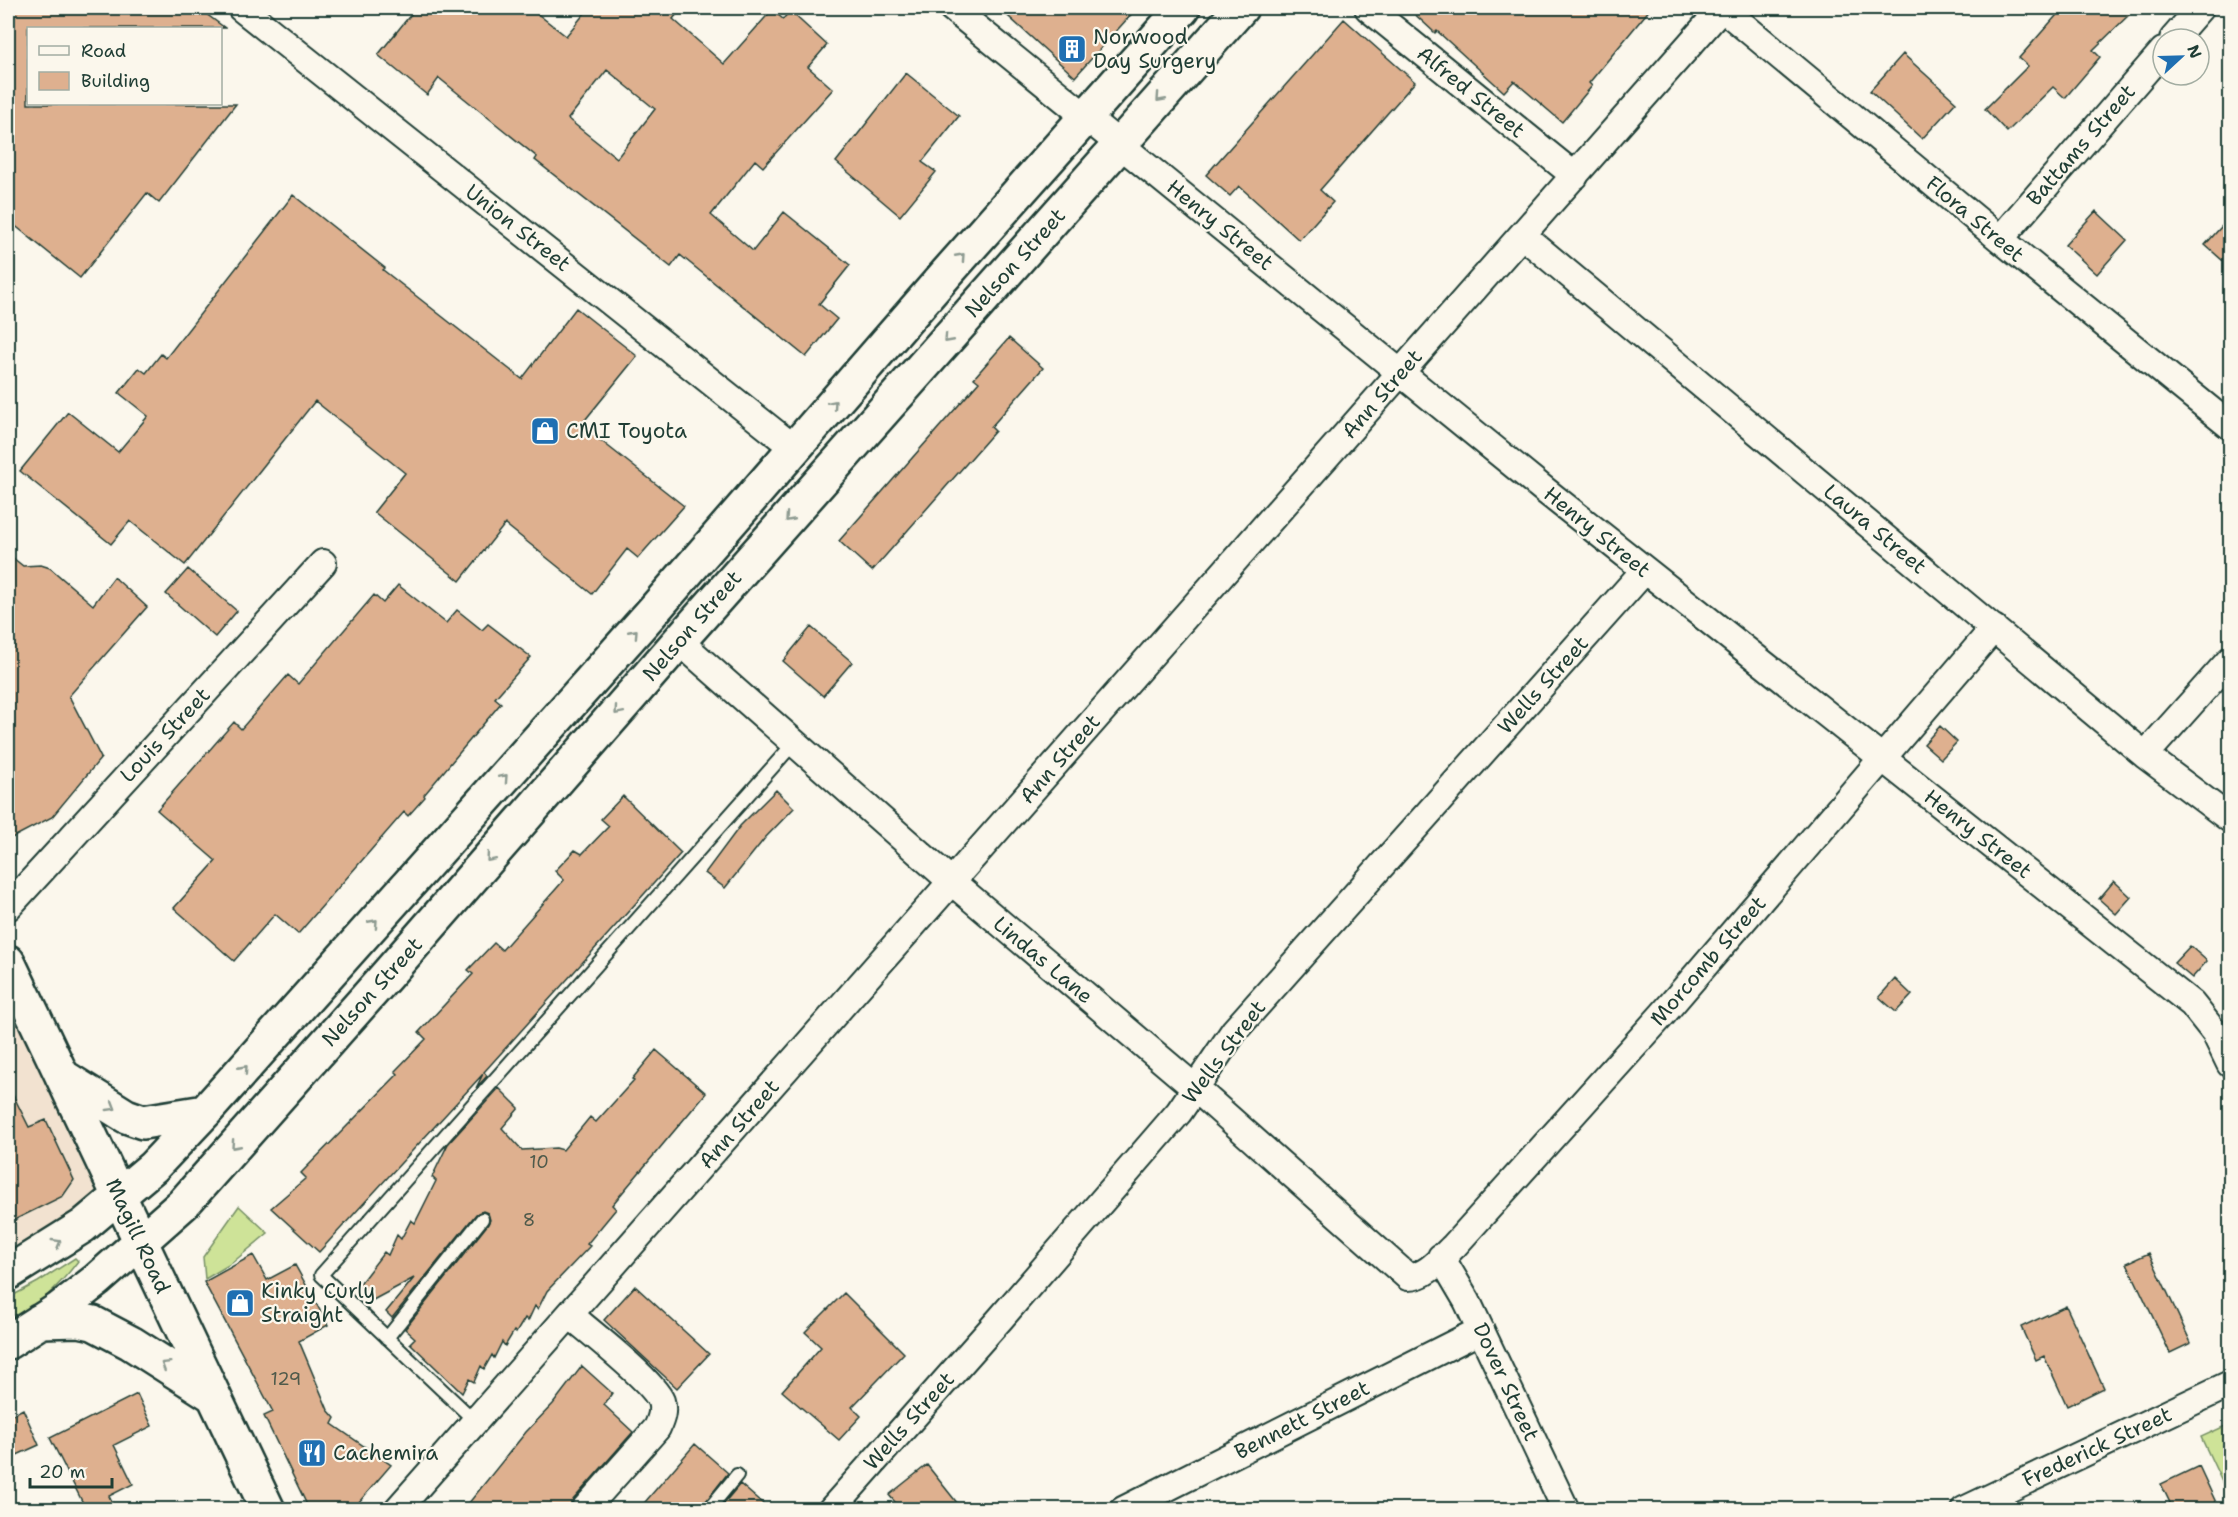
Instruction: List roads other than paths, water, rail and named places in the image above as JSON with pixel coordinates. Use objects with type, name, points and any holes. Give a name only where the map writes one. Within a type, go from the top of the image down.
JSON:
[{"type":"main road","name":"Nelson Street","points":[[8,1273],[74,1233],[153,1167],[205,1112],[612,657],[1183,8]]},
{"type":"main road","name":"Nelson Street","points":[[8,1342],[97,1280],[139,1240],[183,1204],[1241,8]]},
{"type":"main road","points":[[794,448],[828,474]]},
{"type":"main road","name":"Magill Road","points":[[8,962],[268,1509]]},
{"type":"main road","points":[[62,1076],[126,1116],[143,1122],[205,1112]]},
{"type":"main road","points":[[40,1321],[79,1320],[93,1323],[214,1396]]},
{"type":"street","name":"Union Street","points":[[241,8],[794,448]]},
{"type":"street","name":"Henry Street","points":[[952,8],[1645,570],[2192,1004],[2216,1033],[2230,1064]]},
{"type":"street","name":"Alfred Street","points":[[1368,8],[1575,176]]},
{"type":"street","name":"Ann Street","points":[[397,1509],[1722,8]]},
{"type":"street","name":"Flora Street","points":[[1722,8],[2230,426]]},
{"type":"street","points":[[2183,27],[2200,8]]},
{"type":"street","name":"Battams Street","points":[[2000,239],[2151,65]]},
{"type":"street","name":"Laura Street","points":[[1522,236],[2145,755],[2230,819]]},
{"type":"street","name":"Louis Street","points":[[8,907],[323,564]]},
{"type":"street","name":"Wells Street","points":[[831,1509],[1141,1157],[1179,1112],[1234,1032],[1645,570]]},
{"type":"street","name":"Morcomb Street","points":[[1408,1277],[1416,1277],[1424,1273],[1454,1246],[1663,1014],[1994,628]]},
{"type":"street","name":"Lindas Lane","points":[[679,641],[952,882],[1195,1088],[1408,1277]]},
{"type":"street","points":[[2145,755],[2230,660]]},
{"type":"street","name":"Dover Street","points":[[1441,1257],[1467,1301],[1566,1509]]},
{"type":"street","points":[[570,1315],[648,1383],[660,1401],[663,1414],[657,1428],[584,1509]]},
{"type":"street","name":"Bennett Street","points":[[1123,1509],[1481,1330]]},
{"type":"street","name":"Frederick Street","points":[[1964,1509],[2230,1384]]},
{"type":"lane","points":[[476,1422],[321,1275],[794,743]]},
{"type":"lane","points":[[387,1338],[482,1219]]},
{"type":"lane","points":[[708,1509],[737,1475]]},
{"type":"place","name":"Norwood Day Surgery","points":[[1072,49]]},
{"type":"place","name":"CMI Toyota","points":[[545,431]]},
{"type":"place","name":"Kinky Curly Straight","points":[[240,1303]]},
{"type":"place","name":"Cachemira","points":[[312,1453]]}]
